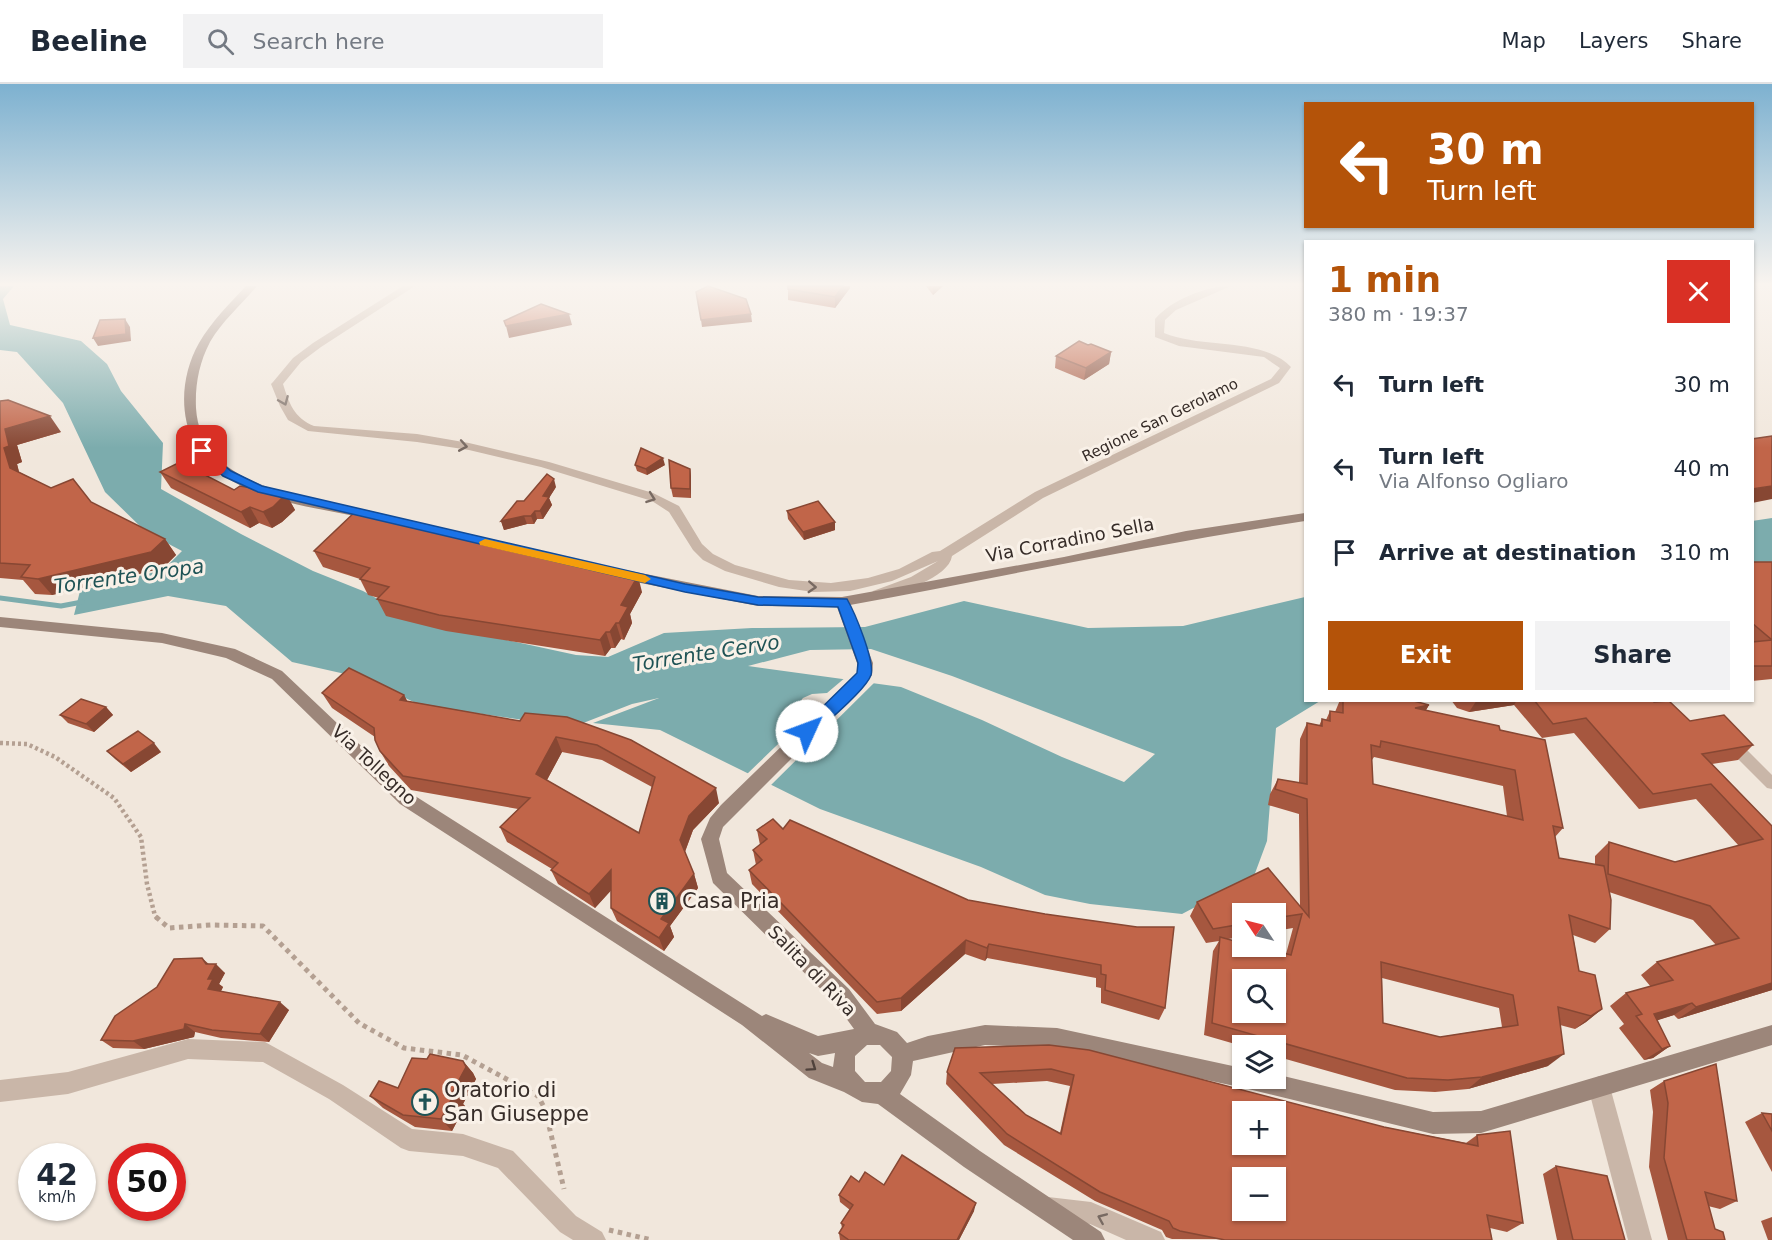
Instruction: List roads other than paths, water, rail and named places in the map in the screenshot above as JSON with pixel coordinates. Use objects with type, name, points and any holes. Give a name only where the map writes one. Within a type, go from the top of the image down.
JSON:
[{"type":"main road","points":[[208,340],[191,378],[189,418],[202,451],[227,473],[258,489],[382,518]]},
{"type":"main road","name":"Via Corradino Sella","points":[[607,571],[758,601],[845,609],[870,597],[1186,536],[1304,517]]},
{"type":"main road","name":"Salita di Riva","points":[[845,609],[865,663],[864,675],[727,810],[716,823],[710,839],[719,877],[842,996],[862,1037]]},
{"type":"main road","name":"Via Tollegno","points":[[0,622],[162,638],[230,653],[277,675],[406,799],[749,1018],[816,1071],[849,1083]]},
{"type":"main road","name":"Via Tollegno","points":[[749,1018],[818,1046],[862,1037]]},
{"type":"main road","points":[[901,1055],[928,1046],[985,1035],[1057,1038],[1232,1075]]},
{"type":"main road","points":[[1286,1088],[1433,1123],[1481,1122],[1772,1035]]},
{"type":"main road","points":[[862,1037],[889,1038],[897,1046],[901,1055],[901,1073],[890,1089],[881,1093],[863,1093],[849,1083],[844,1074],[844,1056],[862,1037]]},
{"type":"main road","points":[[881,1093],[972,1159],[1094,1240]]},
{"type":"street","points":[[325,340],[297,360],[277,384],[291,418],[299,425],[312,429],[416,438],[488,451],[543,464],[620,487],[674,508],[690,531],[697,547],[707,557],[733,569],[791,586],[817,588],[852,585],[891,577],[917,568],[937,557],[946,558],[945,563],[935,570],[870,597]]},
{"type":"street","name":"Regione San Gerolamo","points":[[937,557],[1039,495],[1275,381],[1286,368],[1268,354],[1179,343],[1171,340]]},
{"type":"street","points":[[0,1091],[68,1083],[188,1049],[265,1052],[336,1092],[409,1140],[463,1145],[505,1159],[568,1224],[599,1235]]},
{"type":"street","points":[[1599,1087],[1640,1240]]},
{"type":"street","points":[[1047,1208],[1090,1213],[1153,1240]]},
{"type":"lane","points":[[1726,737],[1772,784]]},
{"type":"water","name":"Torrente Cervo","points":[[0,340],[81,341],[107,364],[121,391],[163,443],[161,489],[313,571],[363,591],[418,621],[576,655],[608,657],[664,633],[752,628],[865,627],[964,601],[1088,628],[1183,626],[1304,597],[1304,702],[1318,702],[1276,728],[1267,841],[1254,876],[1182,914],[1090,904],[1045,895],[981,867],[820,809],[660,730],[593,723],[659,698],[632,704],[573,727],[420,705],[363,678],[292,662],[226,606],[168,596],[74,615],[80,591],[163,570],[182,551],[146,532],[105,492],[63,403],[17,352],[0,350]],"holes":[[[871,649],[952,676],[1155,754],[1124,782],[901,687],[748,666],[810,650]]]},
{"type":"water","points":[[1772,518],[1772,570],[1754,571],[1754,521]]},
{"type":"waterway","name":"Torrente Oropa","points":[[0,598],[61,606],[82,602]]},
{"type":"place","name":"Casa Pria","points":[[662,901]]},
{"type":"place","name":"Oratorio di San Giuseppe","points":[[425,1102]]}]
